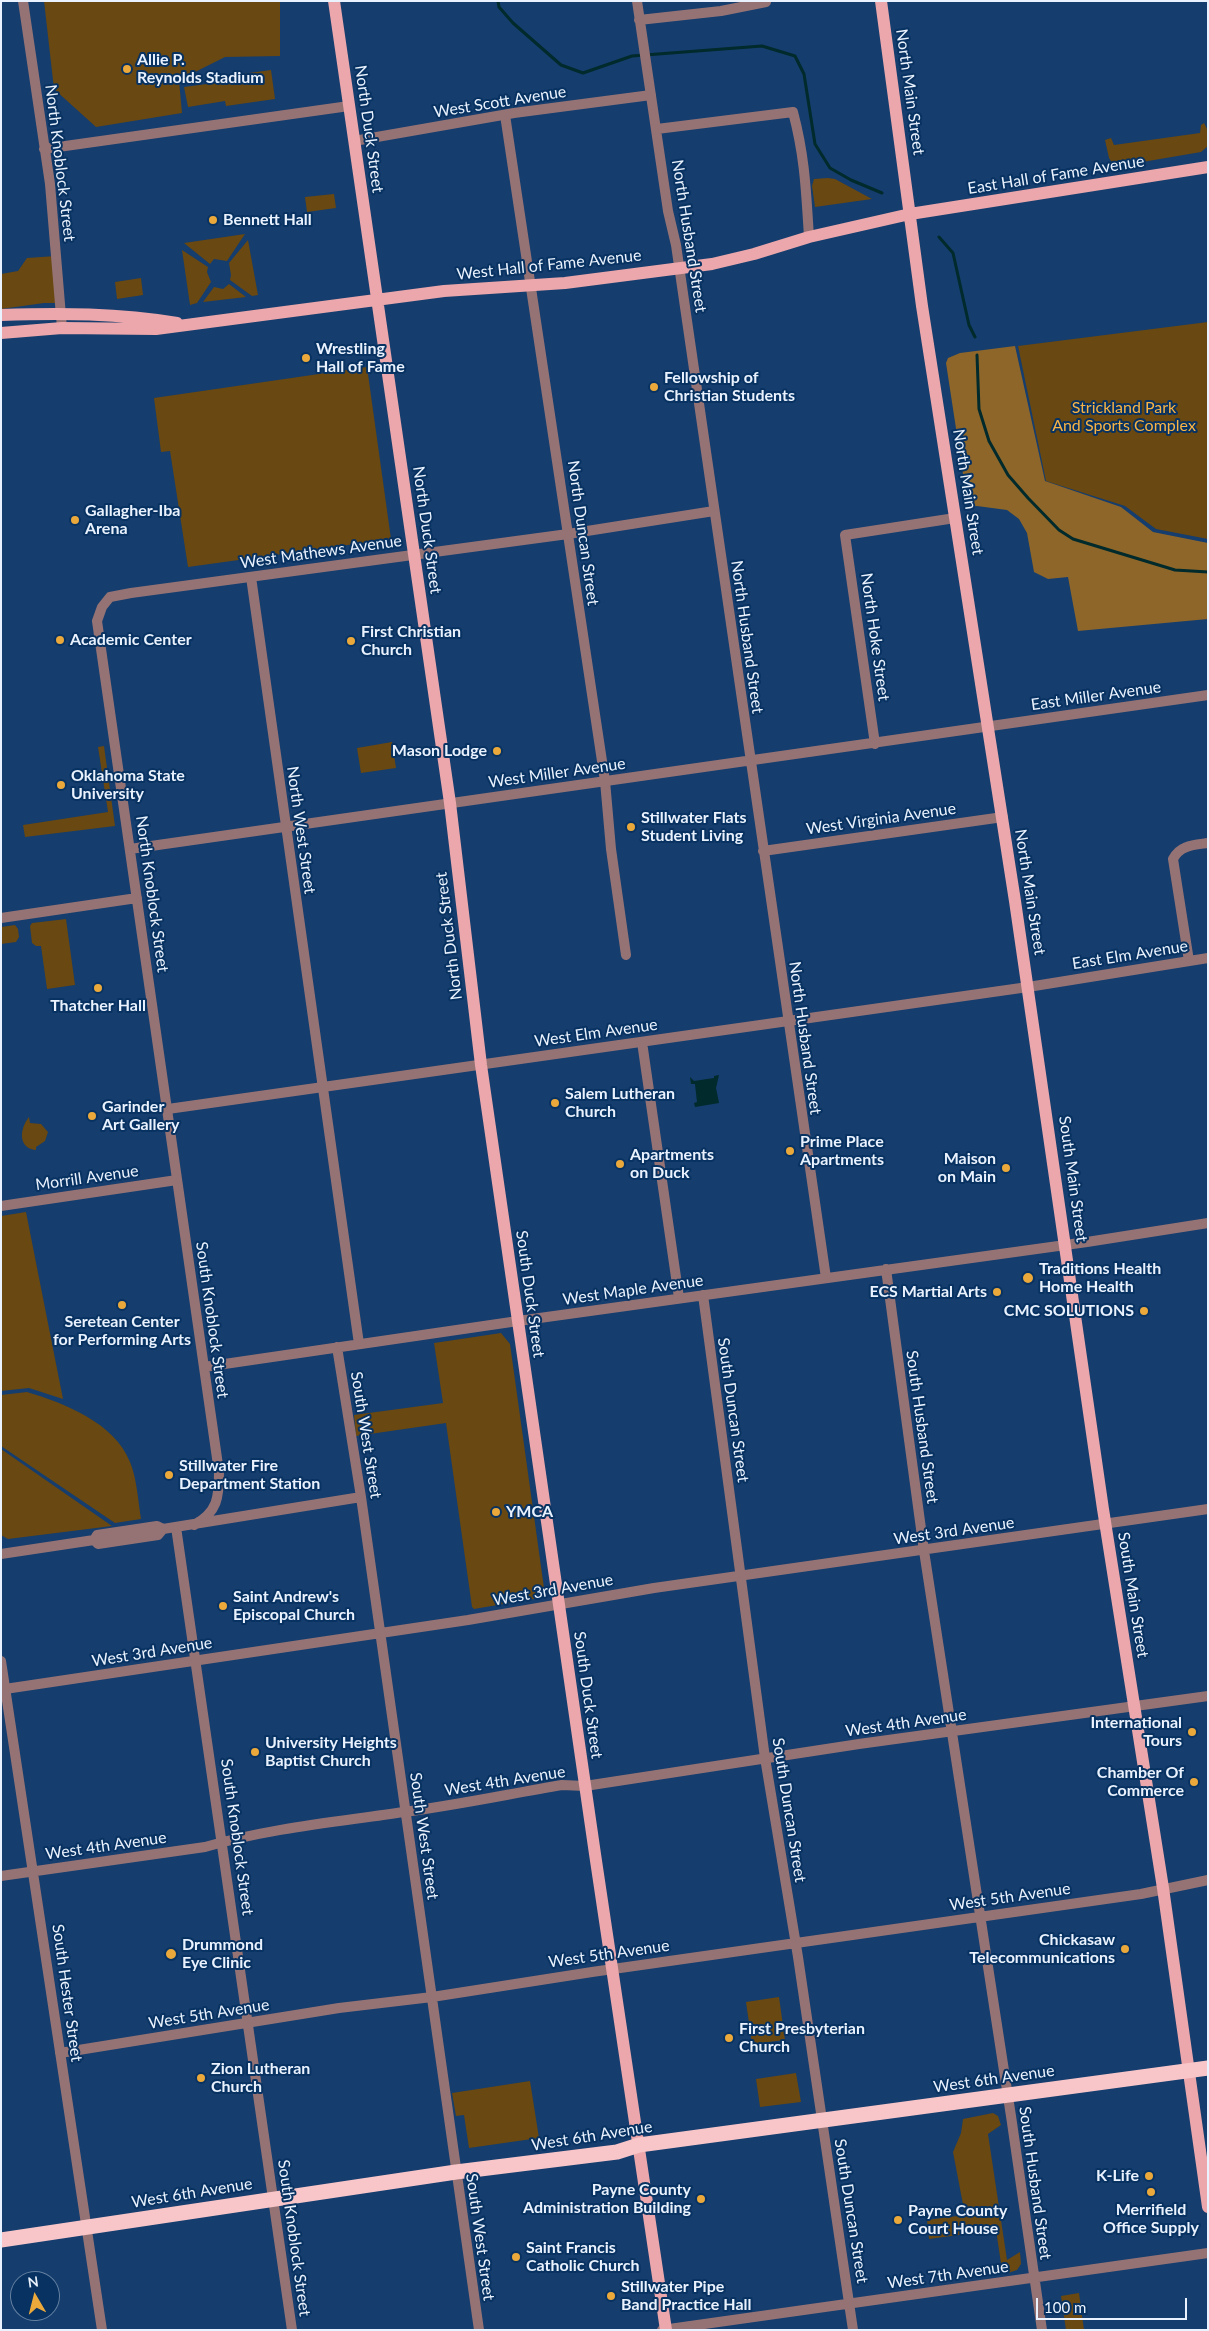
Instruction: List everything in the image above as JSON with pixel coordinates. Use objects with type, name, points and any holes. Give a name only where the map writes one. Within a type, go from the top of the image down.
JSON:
[{"type":"highway","name":"West 6th Avenue","points":[[1,2240],[456,2172],[603,2154],[639,2145],[1208,2068]]},
{"type":"main road","name":"North Duck Street","points":[[334,1],[450,803],[481,1064]]},
{"type":"main road","name":"North Main Street","points":[[881,1],[955,518],[1028,987]]},
{"type":"main road","name":"East Hall of Fame Avenue","points":[[910,214],[1208,167]]},
{"type":"main road","name":"West Hall of Fame Avenue","points":[[1,333],[62,328],[156,329],[268,316],[444,291],[565,283],[722,262],[809,237],[910,214]]},
{"type":"main road","name":"West Hall of Fame Avenue","points":[[1,315],[62,313],[155,319],[187,325]]},
{"type":"main road","name":"South Main Street","points":[[1028,987],[1105,1524],[1162,1888],[1208,2207]]},
{"type":"main road","name":"South Duck Street","points":[[481,1064],[558,1605],[666,2329]]},
{"type":"street","name":"North Knoblock Street","points":[[23,1],[44,149],[62,313],[62,328]]},
{"type":"street","name":"North Husband Street","points":[[637,1],[658,129],[668,211],[679,267],[826,1278]]},
{"type":"street","points":[[639,20],[721,11],[766,2]]},
{"type":"street","name":"West Scott Avenue","points":[[354,141],[505,115],[651,95]]},
{"type":"street","points":[[44,149],[349,106]]},
{"type":"street","points":[[658,129],[793,112],[802,148],[809,237]]},
{"type":"street","name":"North Duncan Street","points":[[505,115],[605,782],[609,831],[626,955]]},
{"type":"street","name":"West Mathews Avenue","points":[[110,597],[568,534],[714,511]]},
{"type":"street","name":"North Hoke Street","points":[[875,744],[845,535],[955,518]]},
{"type":"street","name":"North West Street","points":[[251,577],[322,1087]]},
{"type":"street","name":"North Knoblock Street","points":[[110,597],[102,607],[97,621],[168,1109]]},
{"type":"street","name":"East Miller Avenue","points":[[988,727],[1208,695]]},
{"type":"street","name":"West Miller Avenue","points":[[130,849],[988,727]]},
{"type":"street","name":"West Virginia Avenue","points":[[763,851],[1002,817]]},
{"type":"street","points":[[1189,961],[1173,858],[1177,852],[1187,846],[1208,843]]},
{"type":"street","points":[[1,918],[137,898]]},
{"type":"street","name":"East Elm Avenue","points":[[1028,987],[1208,958]]},
{"type":"street","name":"West Elm Avenue","points":[[168,1109],[1028,987]]},
{"type":"street","points":[[642,1042],[679,1298]]},
{"type":"street","points":[[322,1087],[359,1344]]},
{"type":"street","name":"South Knoblock Street","points":[[168,1109],[219,1472],[219,1491],[214,1509],[206,1518],[194,1525]]},
{"type":"street","name":"Morrill Avenue","points":[[1,1206],[177,1180]]},
{"type":"street","name":"West Maple Avenue","points":[[204,1367],[1208,1223]]},
{"type":"street","name":"South Husband Street","points":[[886,1269],[924,1551],[1008,2095],[1042,2330]]},
{"type":"street","name":"South Duncan Street","points":[[703,1295],[765,1758],[796,1943],[853,2330]]},
{"type":"street","name":"South West Street","points":[[337,1347],[361,1496],[479,2330]]},
{"type":"street","points":[[1,1554],[94,1540],[97,1535],[157,1526],[163,1530],[361,1496]]},
{"type":"street","name":"West 3rd Avenue","points":[[6,1689],[558,1605],[654,1588],[924,1551],[1208,1508]]},
{"type":"street","name":"South Knoblock Street","points":[[176,1527],[292,2330]]},
{"type":"street","name":"South Hester Street","points":[[1,1661],[102,2330]]},
{"type":"street","name":"West 4th Avenue","points":[[1,1876],[205,1847],[313,1825],[406,1812],[562,1785],[585,1786],[765,1758],[1208,1696]]},
{"type":"street","name":"West 5th Avenue","points":[[60,2053],[338,2008],[432,1997],[613,1969],[1141,1894],[1162,1888],[1208,1880]]},
{"type":"street","name":"West 7th Avenue","points":[[662,2330],[1208,2254]]},
{"type":"green space","name":"Allie P. Reynolds Stadium","points":[[44,1],[280,1],[280,56],[225,57],[179,80],[182,113],[96,127],[54,89]]},
{"type":"green space","points":[[271,70],[275,99],[226,106],[225,101],[188,107],[184,87],[222,82],[227,76]]},
{"type":"green space","points":[[1204,123],[1208,131],[1208,146],[1201,152],[1119,166],[1113,164],[1109,158],[1105,140],[1111,138],[1114,145],[1200,133],[1201,125]]},
{"type":"green space","points":[[814,179],[835,179],[872,199],[815,207],[812,186]]},
{"type":"green space","points":[[334,194],[336,208],[307,212],[305,197]]},
{"type":"green space","points":[[245,234],[227,261],[214,259],[210,264],[184,243]]},
{"type":"green space","points":[[248,240],[258,295],[252,296],[230,280],[229,263]]},
{"type":"green space","points":[[182,250],[208,267],[207,272],[211,282],[197,303],[190,305]]},
{"type":"green space","points":[[56,256],[60,303],[44,303],[1,309],[1,274],[18,271],[27,258]]},
{"type":"green space","points":[[141,278],[143,295],[117,299],[115,282]]},
{"type":"green space","points":[[229,284],[246,297],[203,302],[214,287],[223,289]]},
{"type":"green space","name":"Strickland Park And Sports Complex","points":[[1208,322],[1208,539],[1156,529],[1125,506],[1046,481],[1018,346]]},
{"type":"green space","points":[[367,367],[391,539],[188,567],[170,451],[161,452],[154,398]]},
{"type":"green space","points":[[392,742],[396,768],[361,773],[357,748]]},
{"type":"green space","points":[[104,746],[115,826],[25,837],[23,825],[108,812],[98,747]]},
{"type":"green space","points":[[66,919],[75,985],[47,989],[41,946],[36,946],[32,943],[30,926],[32,923]]},
{"type":"green space","points":[[15,925],[18,929],[19,937],[16,942],[1,944],[1,927]]},
{"type":"green space","points":[[29,1117],[30,1123],[41,1124],[48,1132],[45,1141],[36,1147],[36,1150],[26,1146],[23,1142],[22,1132]]},
{"type":"green space","points":[[26,1212],[63,1399],[29,1388],[1,1391],[1,1216]]},
{"type":"green space","name":"YMCA","points":[[501,1333],[510,1344],[544,1588],[543,1594],[539,1598],[474,1609],[472,1607],[446,1423],[356,1436],[354,1415],[443,1403],[434,1343]]},
{"type":"green space","points":[[27,1392],[57,1402],[87,1416],[113,1436],[123,1448],[130,1462],[136,1483],[141,1519],[115,1523],[1,1446],[1,1395]]},
{"type":"green space","points":[[1,1449],[112,1526],[8,1539],[1,1535]]},
{"type":"green space","points":[[779,1997],[785,2040],[752,2044],[746,2002]]},
{"type":"green space","points":[[796,2073],[801,2102],[760,2107],[756,2079]]},
{"type":"green space","points":[[530,2081],[539,2138],[469,2148],[464,2115],[456,2116],[452,2093]]},
{"type":"green space","points":[[993,2113],[998,2116],[1001,2125],[988,2134],[1007,2260],[1020,2252],[1021,2264],[1017,2270],[1008,2273],[1002,2270],[996,2230],[929,2239],[927,2220],[965,2215],[953,2152],[961,2133],[963,2119]]},
{"type":"green space","points":[[1079,2293],[1084,2330],[1066,2330],[1061,2296]]},
{"type":"shaded area","points":[[1015,346],[1045,481],[1121,507],[1153,532],[1208,543],[1208,619],[1078,631],[1068,577],[1048,579],[1034,572],[1027,533],[1019,519],[1007,510],[977,506],[968,507],[946,363],[948,358],[960,353]]},
{"type":"shaded area","points":[[719,1075],[716,1088],[719,1103],[695,1107],[694,1103],[697,1102],[695,1084],[691,1084],[690,1077],[694,1081],[714,1078],[714,1076]]},
{"type":"waterway","points":[[498,1],[499,7],[513,23],[561,65],[583,73],[632,56],[762,46],[795,56],[804,74],[815,144],[830,168],[851,180],[882,193]]},
{"type":"waterway","points":[[939,237],[953,253],[969,325],[975,337]]},
{"type":"waterway","points":[[977,355],[979,409],[989,441],[1008,475],[1059,530],[1073,539],[1175,570],[1208,572]]},
{"type":"place","name":"Allie P. Reynolds Stadium","points":[[127,69]]},
{"type":"place","name":"Bennett Hall","points":[[213,220]]},
{"type":"place","name":"Wrestling Hall of Fame","points":[[306,358]]},
{"type":"place","name":"Fellowship of Christian Students","points":[[654,387]]},
{"type":"place","name":"Gallagher-Iba Arena","points":[[75,520]]},
{"type":"place","name":"Academic Center","points":[[60,640]]},
{"type":"place","name":"First Christian Church","points":[[351,641]]},
{"type":"place","name":"Mason Lodge","points":[[497,751]]},
{"type":"place","name":"Oklahoma State University","points":[[61,785]]},
{"type":"place","name":"Stillwater Flats Student Living","points":[[631,827]]},
{"type":"place","name":"Thatcher Hall","points":[[98,988]]},
{"type":"place","name":"Salem Lutheran Church","points":[[555,1103]]},
{"type":"place","name":"Garinder Art Gallery","points":[[92,1116]]},
{"type":"place","name":"Prime Place Apartments","points":[[790,1151]]},
{"type":"place","name":"Apartments on Duck","points":[[620,1164]]},
{"type":"place","name":"Maison on Main","points":[[1006,1168]]},
{"type":"place","name":"Traditions Health Home Health","points":[[1028,1278]]},
{"type":"place","name":"ECS Martial Arts","points":[[997,1292]]},
{"type":"place","name":"Seretean Center for Performing Arts","points":[[122,1305]]},
{"type":"place","name":"CMC SOLUTIONS","points":[[1144,1311]]},
{"type":"place","name":"Stillwater Fire Department Station","points":[[169,1475]]},
{"type":"place","name":"YMCA","points":[[496,1512]]},
{"type":"place","name":"Saint Andrew's Episcopal Church","points":[[223,1606]]},
{"type":"place","name":"International Tours","points":[[1192,1732]]},
{"type":"place","name":"University Heights Baptist Church","points":[[255,1752]]},
{"type":"place","name":"Chamber Of Commerce","points":[[1194,1782]]},
{"type":"place","name":"Chickasaw Telecommunications","points":[[1125,1949]]},
{"type":"place","name":"Drummond Eye Clinic","points":[[171,1954]]},
{"type":"place","name":"First Presbyterian Church","points":[[729,2038]]},
{"type":"place","name":"Zion Lutheran Church","points":[[201,2078]]},
{"type":"place","name":"K-Life","points":[[1149,2176]]},
{"type":"place","name":"Merrifield Office Supply","points":[[1151,2192]]},
{"type":"place","name":"Payne County Administration Building","points":[[701,2199]]},
{"type":"place","name":"Payne County Court House","points":[[898,2220]]},
{"type":"place","name":"Saint Francis Catholic Church","points":[[516,2257]]},
{"type":"place","name":"Stillwater Pipe Band Practice Hall","points":[[611,2296]]}]
